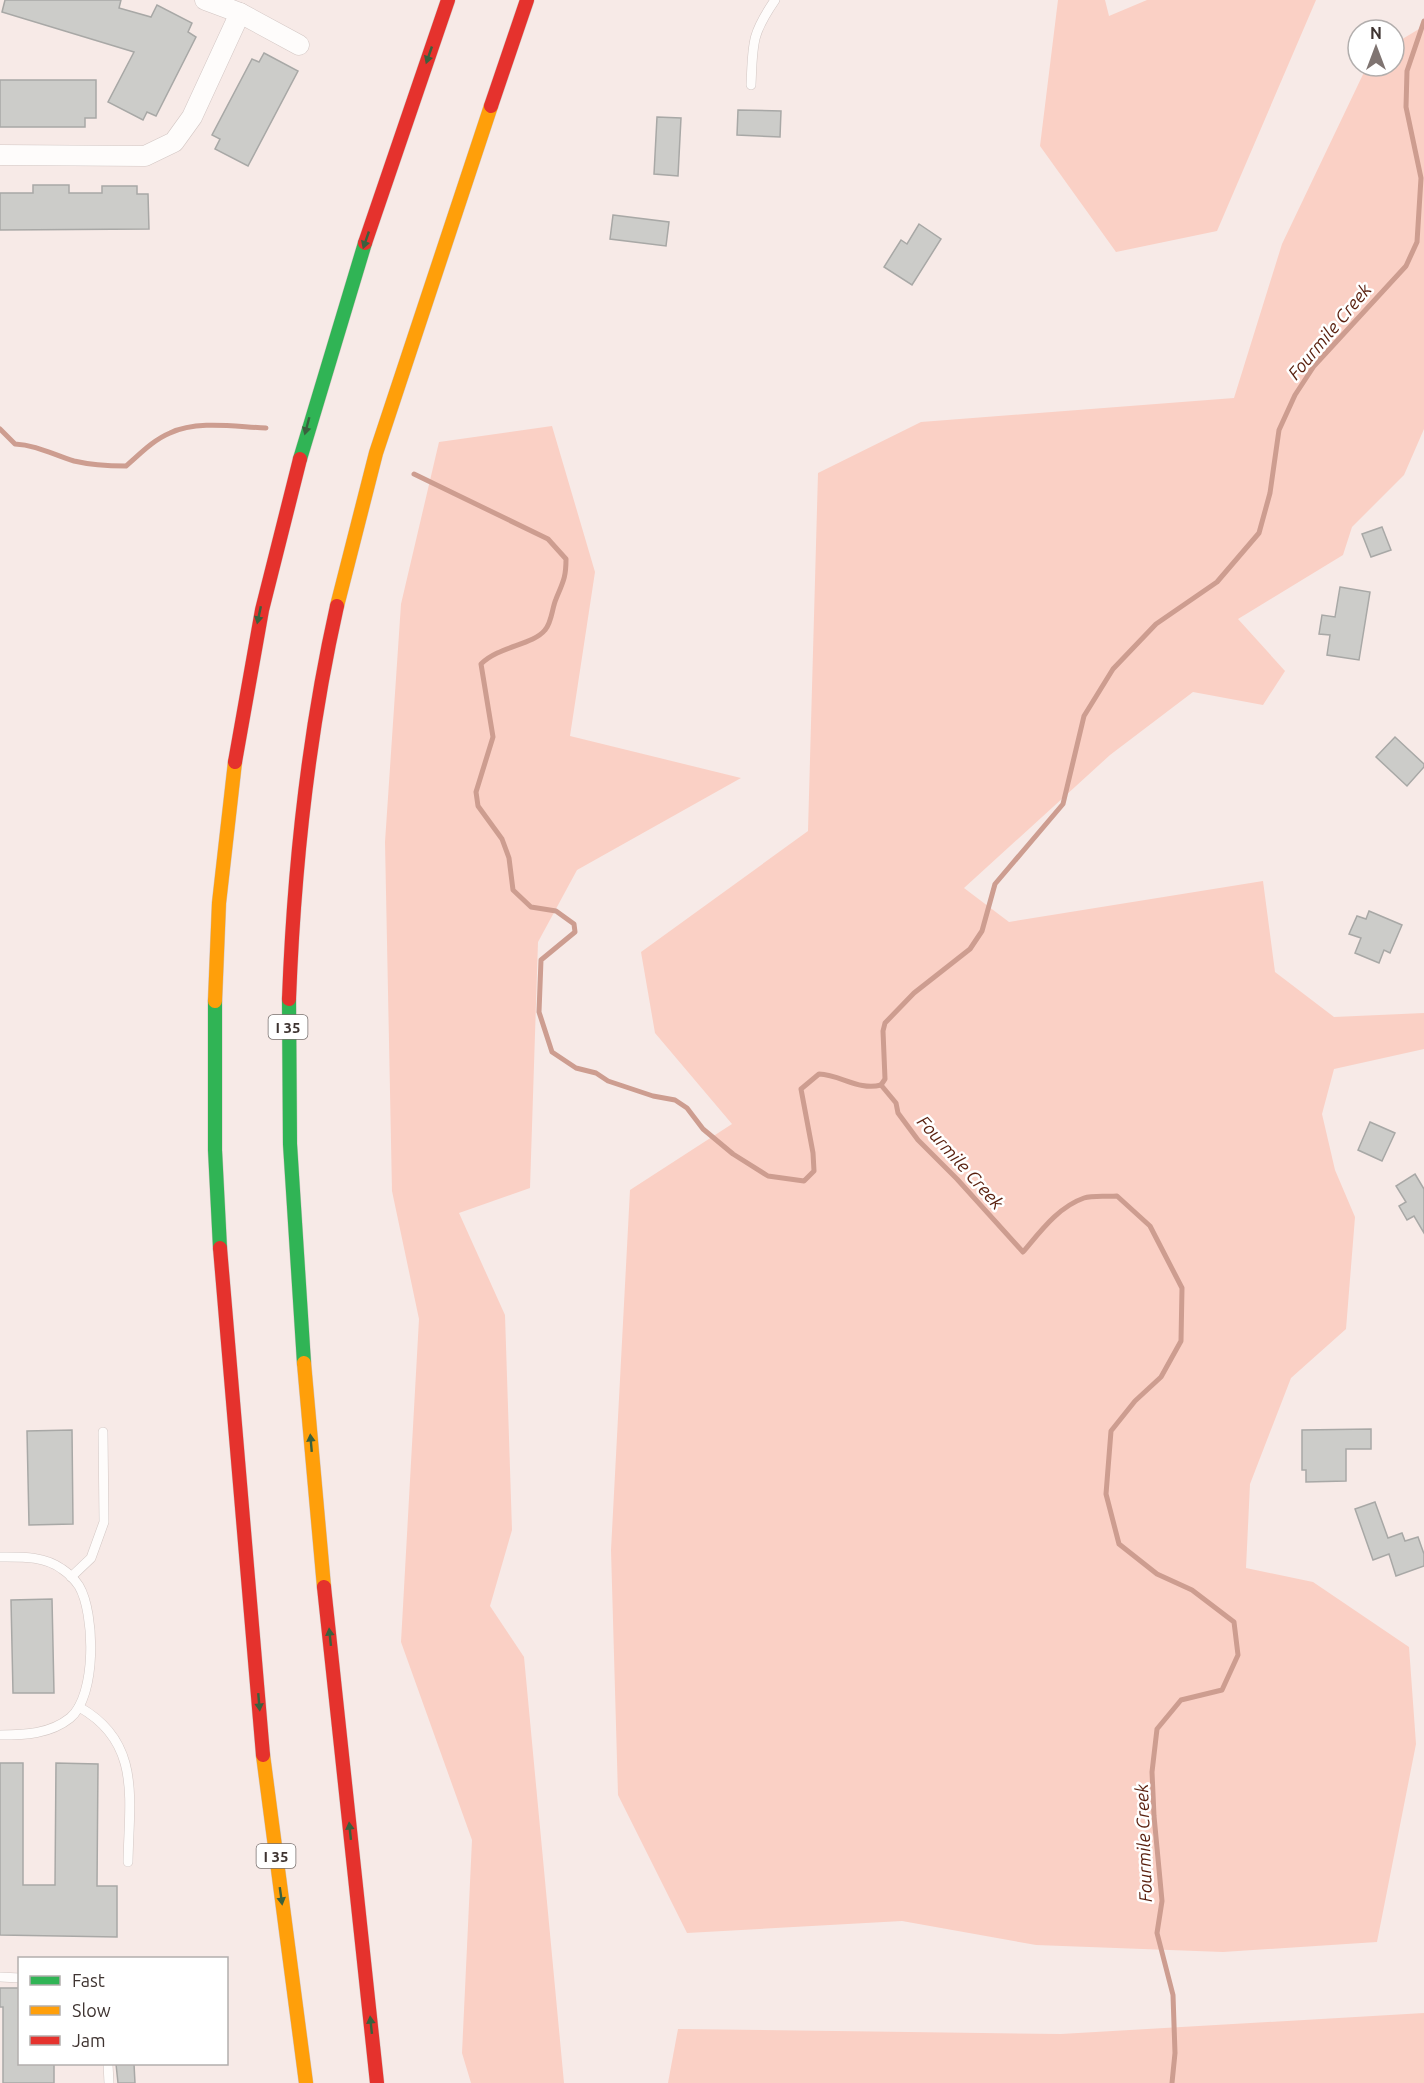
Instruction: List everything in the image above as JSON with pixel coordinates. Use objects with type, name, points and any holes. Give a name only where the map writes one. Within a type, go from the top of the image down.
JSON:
[{"type":"highway","name":"I 35","points":[[306,2083],[266,1778],[222,1312],[216,1207],[212,1056],[218,929],[226,823],[241,713],[271,561],[313,406],[448,0]]},
{"type":"highway","name":"I 35","points":[[378,2083],[339,1735],[298,1300],[288,1067],[288,978],[296,871],[311,754],[330,643],[356,527],[382,436],[456,206],[527,0]]},
{"type":"highway","points":[[300,2083],[304,2068]]},
{"type":"street","points":[[205,0],[240,12],[299,45]]},
{"type":"street","points":[[0,155],[145,156],[174,142],[192,117],[240,12]]},
{"type":"lane","points":[[751,85],[754,40],[758,27],[775,0]]},
{"type":"lane","points":[[71,1577],[91,1558],[104,1522],[103,1432]]},
{"type":"lane","points":[[0,1557],[33,1558],[49,1562],[71,1577],[79,1586],[88,1617],[90,1636],[86,1688],[79,1707],[70,1718],[36,1734],[0,1735]]},
{"type":"lane","points":[[79,1707],[98,1718],[123,1751],[129,1789],[128,1862]]},
{"type":"lane","points":[[0,1977],[18,1977]]},
{"type":"lane","points":[[108,2065],[109,2083]]},
{"type":"shaded area","points":[[1058,0],[1105,0],[1109,16],[1147,0],[1316,0],[1217,231],[1116,252],[1040,146]]},
{"type":"shaded area","points":[[1424,26],[1424,429],[1404,475],[1352,527],[1343,555],[1238,619],[1285,671],[1263,705],[1193,692],[1110,755],[964,888],[1009,922],[1263,881],[1275,972],[1334,1017],[1424,1013],[1424,1049],[1334,1069],[1322,1114],[1335,1170],[1355,1217],[1346,1329],[1291,1378],[1250,1484],[1246,1568],[1313,1582],[1409,1647],[1416,1744],[1377,1942],[1223,1952],[1036,1945],[902,1921],[687,1933],[618,1795],[611,1550],[630,1190],[732,1124],[655,1033],[641,952],[808,831],[818,473],[921,422],[1234,398],[1282,244],[1361,78],[1406,78],[1406,37]]},
{"type":"shaded area","points":[[552,426],[595,572],[570,736],[741,778],[577,870],[538,942],[530,1188],[459,1213],[505,1315],[512,1530],[490,1606],[524,1657],[564,2083],[471,2083],[462,2053],[472,1840],[401,1642],[419,1319],[392,1191],[385,842],[401,604],[439,442]]},
{"type":"shaded area","points":[[1424,2013],[1424,2083],[668,2083],[678,2029],[1061,2034]]},
{"type":"building","points":[[5,0],[121,0],[119,8],[151,17],[157,5],[192,23],[188,32],[196,37],[156,116],[147,112],[143,120],[108,102],[134,52],[2,12]]},
{"type":"building","points":[[264,53],[298,71],[248,166],[215,149],[220,139],[212,135],[252,59],[259,62]]},
{"type":"building","points":[[0,80],[96,80],[96,118],[85,118],[85,127],[0,127]]},
{"type":"building","points":[[738,110],[781,111],[780,137],[737,135]]},
{"type":"building","points":[[657,117],[681,118],[678,176],[654,174]]},
{"type":"building","points":[[33,185],[69,185],[69,193],[102,193],[102,186],[137,186],[137,194],[148,194],[149,229],[0,230],[0,193],[33,193]]},
{"type":"building","points":[[613,215],[669,222],[666,246],[610,239]]},
{"type":"building","points":[[919,224],[941,239],[912,285],[884,267],[901,240],[907,244]]},
{"type":"building","points":[[1382,527],[1391,550],[1371,557],[1362,534]]},
{"type":"building","points":[[1340,587],[1370,592],[1359,660],[1327,655],[1330,635],[1319,634],[1322,615],[1335,617]]},
{"type":"building","points":[[1395,737],[1424,764],[1424,767],[1407,786],[1376,757]]},
{"type":"building","points":[[1369,911],[1402,925],[1390,953],[1384,950],[1379,963],[1355,953],[1361,938],[1349,934],[1357,916],[1366,919]]},
{"type":"building","points":[[1370,1122],[1395,1133],[1382,1161],[1358,1150]]},
{"type":"building","points":[[1415,1174],[1424,1189],[1424,1233],[1414,1216],[1407,1220],[1399,1206],[1406,1202],[1396,1186]]},
{"type":"building","points":[[1371,1429],[1371,1449],[1346,1449],[1346,1481],[1306,1482],[1306,1470],[1302,1470],[1302,1430]]},
{"type":"building","points":[[72,1430],[73,1524],[29,1525],[27,1431]]},
{"type":"building","points":[[1375,1502],[1388,1538],[1402,1533],[1405,1541],[1418,1537],[1424,1554],[1424,1566],[1396,1576],[1389,1554],[1373,1560],[1355,1509]]},
{"type":"building","points":[[52,1599],[54,1693],[13,1693],[11,1600]]},
{"type":"building","points":[[0,1763],[23,1763],[23,1885],[55,1885],[56,1763],[98,1764],[97,1886],[117,1886],[117,1937],[0,1935]]},
{"type":"building","points":[[0,1988],[18,1988],[18,2065],[54,2065],[54,2083],[3,2083],[3,2007],[0,2007]]},
{"type":"building","points":[[116,2065],[134,2065],[135,2083],[118,2083]]},
{"type":"waterway","name":"Fourmile Creek","points":[[881,1085],[885,1079],[883,1031],[885,1023],[914,993],[970,949],[982,931],[995,884],[1063,804],[1084,716],[1113,669],[1156,624],[1217,582],[1259,533],[1270,493],[1279,430],[1295,395],[1314,366],[1406,266],[1417,242],[1421,178],[1406,107],[1407,71],[1424,21]]},
{"type":"waterway","points":[[0,429],[15,444],[38,448],[80,462],[126,466],[146,448],[181,429],[205,425],[266,428]]},
{"type":"waterway","points":[[414,474],[548,539],[566,559],[564,580],[545,630],[532,639],[497,653],[481,664],[493,737],[476,792],[478,806],[502,839],[509,858],[513,890],[531,907],[556,911],[574,924],[575,932],[541,960],[539,1012],[552,1052],[576,1068],[596,1073],[608,1081],[653,1096],[675,1100],[687,1108],[703,1129],[733,1154],[768,1176],[804,1181],[814,1171],[813,1153],[801,1089],[819,1074],[865,1086],[881,1085]]},
{"type":"waterway","name":"Fourmile Creek","points":[[881,1085],[896,1103],[898,1113],[918,1140],[1023,1252],[1050,1221],[1066,1207],[1088,1197],[1117,1196],[1150,1226],[1182,1288],[1181,1341],[1161,1377],[1135,1401],[1111,1431],[1106,1494],[1119,1544],[1157,1574],[1192,1590],[1234,1622],[1238,1655],[1222,1690],[1181,1700],[1157,1729],[1152,1772],[1162,1901],[1157,1933],[1173,1995],[1175,2053],[1172,2083]]},
{"type":"traffic: fast","points":[[300,459],[365,243]]},
{"type":"traffic: fast","points":[[289,999],[290,1144],[304,1363]]},
{"type":"traffic: fast","points":[[215,1001],[215,1150],[220,1248]]},
{"type":"traffic: slow","points":[[337,606],[376,453],[491,106]]},
{"type":"traffic: slow","points":[[215,1001],[219,903],[235,762]]},
{"type":"traffic: slow","points":[[304,1363],[324,1587]]},
{"type":"traffic: slow","points":[[263,1755],[306,2083]]},
{"type":"traffic: jam","points":[[365,243],[448,0]]},
{"type":"traffic: jam","points":[[491,106],[527,0]]},
{"type":"traffic: jam","points":[[235,762],[262,610],[300,459]]},
{"type":"traffic: jam","points":[[289,999],[304,801],[318,703],[337,606]]},
{"type":"traffic: jam","points":[[220,1248],[263,1755]]},
{"type":"traffic: jam","points":[[324,1587],[377,2083]]}]
